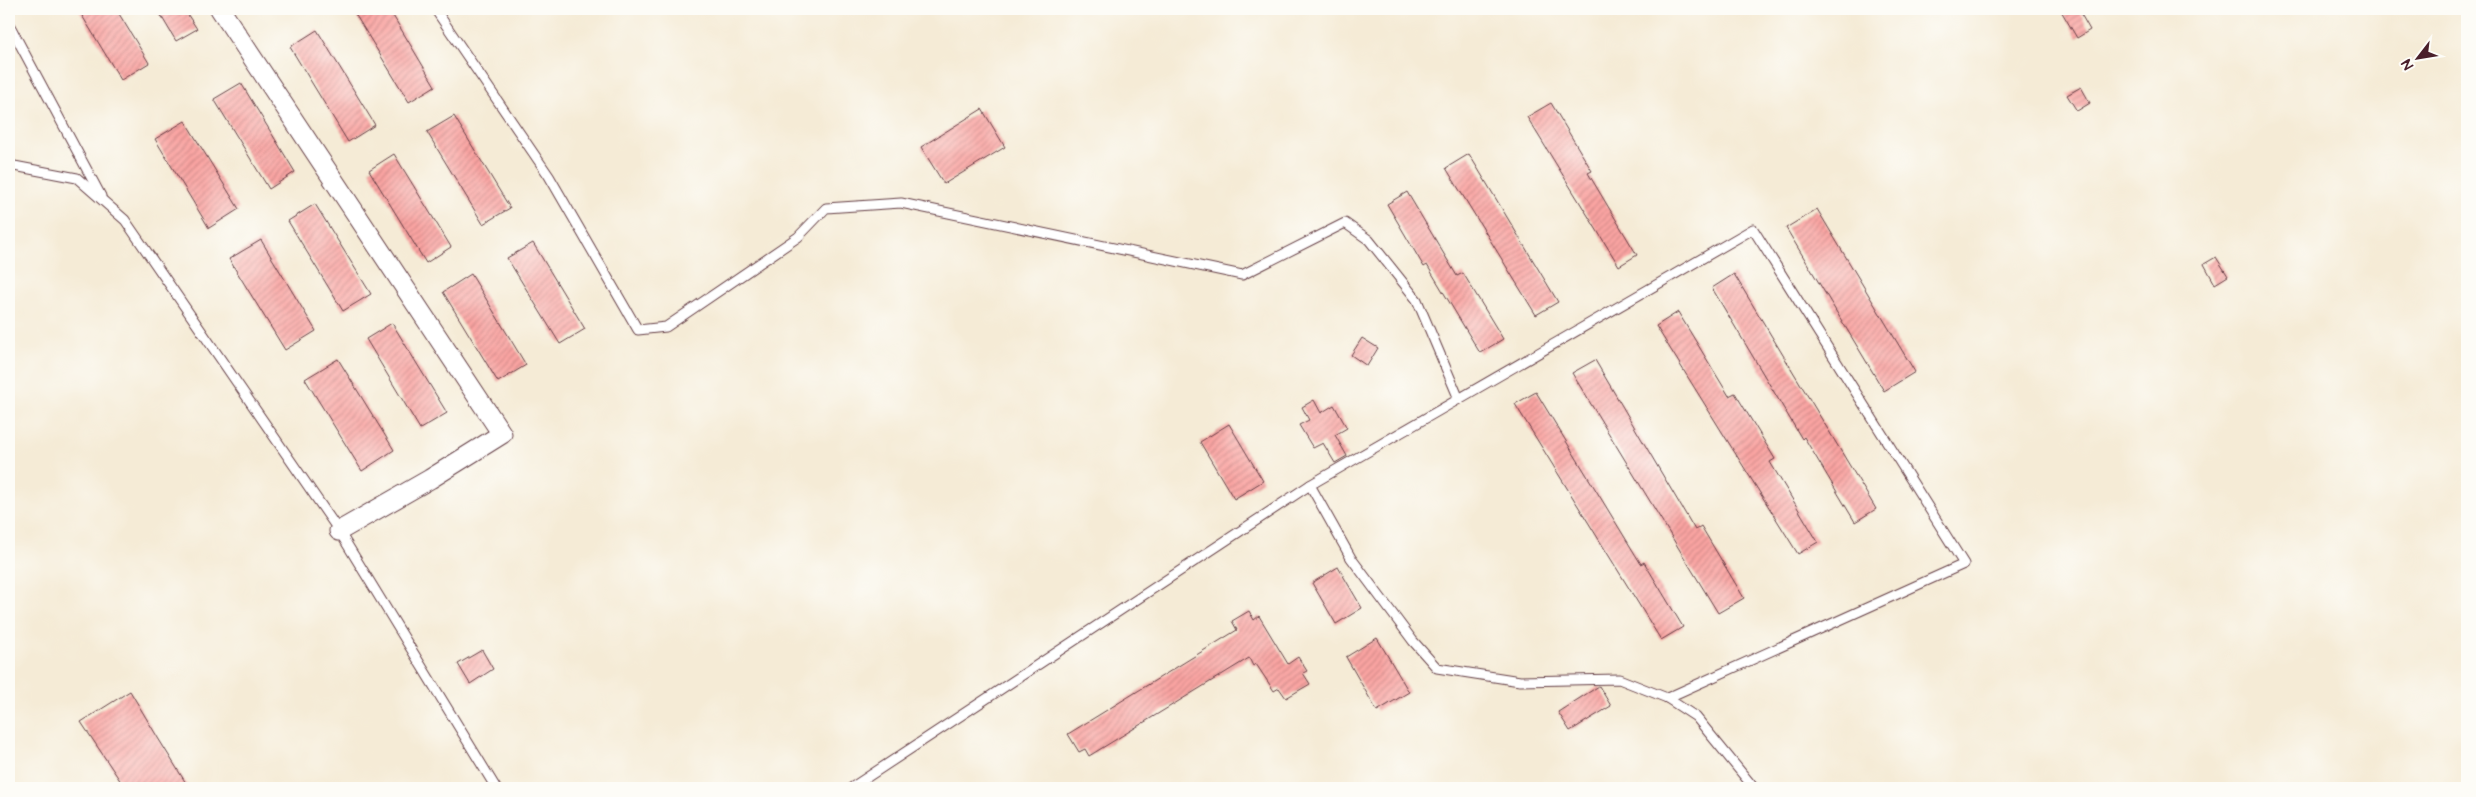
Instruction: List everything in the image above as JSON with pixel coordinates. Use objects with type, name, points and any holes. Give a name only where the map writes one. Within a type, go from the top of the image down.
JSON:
[{"type":"street","points":[[220,9],[502,434],[339,532]]},
{"type":"lane","points":[[435,9],[549,176],[638,330],[666,327],[798,237],[826,208],[901,202],[1242,275],[1345,223],[1368,240],[1417,300],[1459,398]]},
{"type":"lane","points":[[9,24],[104,201]]},
{"type":"lane","points":[[9,165],[78,178],[125,220],[339,532],[496,788]]},
{"type":"lane","points":[[851,788],[1310,485],[1753,229],[1964,564],[1667,698]]},
{"type":"lane","points":[[1310,485],[1350,558],[1413,641],[1437,668],[1520,681],[1618,679],[1667,698],[1696,717],[1754,788]]},
{"type":"building","points":[[78,9],[116,9],[149,63],[121,80]]},
{"type":"building","points":[[157,9],[184,9],[197,29],[176,41]]},
{"type":"building","points":[[352,9],[389,9],[435,86],[409,102]]},
{"type":"building","points":[[2060,9],[2078,9],[2090,30],[2077,38]]},
{"type":"building","points":[[317,30],[375,125],[348,142],[290,47]]},
{"type":"building","points":[[241,83],[295,172],[269,189],[214,99]]},
{"type":"building","points":[[2081,87],[2090,103],[2077,111],[2067,95]]},
{"type":"building","points":[[1551,103],[1592,171],[1588,173],[1637,255],[1619,266],[1527,117]]},
{"type":"building","points":[[982,109],[1005,147],[944,184],[921,147]]},
{"type":"building","points":[[454,116],[510,208],[483,224],[427,132]]},
{"type":"building","points":[[185,121],[239,209],[209,228],[155,139]]},
{"type":"building","points":[[394,154],[451,247],[426,263],[369,170]]},
{"type":"building","points":[[1469,154],[1558,302],[1536,315],[1446,168]]},
{"type":"building","points":[[1407,192],[1457,276],[1463,273],[1503,339],[1480,353],[1427,265],[1424,267],[1387,204]]},
{"type":"building","points":[[315,204],[371,294],[343,311],[288,221]]},
{"type":"building","points":[[1817,209],[1915,372],[1884,391],[1786,228]]},
{"type":"building","points":[[261,240],[316,331],[285,350],[229,259]]},
{"type":"building","points":[[533,243],[585,329],[560,344],[507,258]]},
{"type":"building","points":[[2216,257],[2228,276],[2215,284],[2204,264]]},
{"type":"building","points":[[471,274],[526,365],[498,382],[443,292]]},
{"type":"building","points":[[1734,274],[1876,509],[1855,522],[1804,437],[1802,439],[1712,288]]},
{"type":"building","points":[[1678,312],[1729,396],[1735,393],[1775,459],[1770,462],[1818,542],[1798,554],[1656,326]]},
{"type":"building","points":[[392,323],[447,413],[420,429],[366,339]]},
{"type":"building","points":[[1362,338],[1378,348],[1367,366],[1351,355]]},
{"type":"building","points":[[338,359],[394,450],[362,471],[305,379]]},
{"type":"building","points":[[1595,360],[1695,530],[1701,526],[1744,598],[1718,613],[1572,373]]},
{"type":"building","points":[[1536,392],[1641,564],[1644,562],[1683,627],[1661,640],[1515,404]]},
{"type":"building","points":[[1314,400],[1321,413],[1334,405],[1347,428],[1335,435],[1347,456],[1335,463],[1323,443],[1313,448],[1299,425],[1309,420],[1302,407]]},
{"type":"building","points":[[1229,424],[1263,481],[1234,499],[1200,442]]},
{"type":"building","points":[[1338,567],[1362,608],[1336,624],[1312,583]]},
{"type":"building","points":[[1249,611],[1254,620],[1259,616],[1288,664],[1298,657],[1307,671],[1303,673],[1310,684],[1286,698],[1279,688],[1274,691],[1256,664],[1253,666],[1249,658],[1089,756],[1085,749],[1079,752],[1068,734],[1237,630],[1232,621]]},
{"type":"building","points":[[1377,638],[1409,692],[1377,711],[1346,657]]},
{"type":"building","points":[[482,650],[493,669],[470,684],[458,664]]},
{"type":"building","points":[[1599,686],[1611,706],[1570,731],[1558,712]]},
{"type":"building","points":[[130,691],[189,788],[125,788],[81,722]]}]
